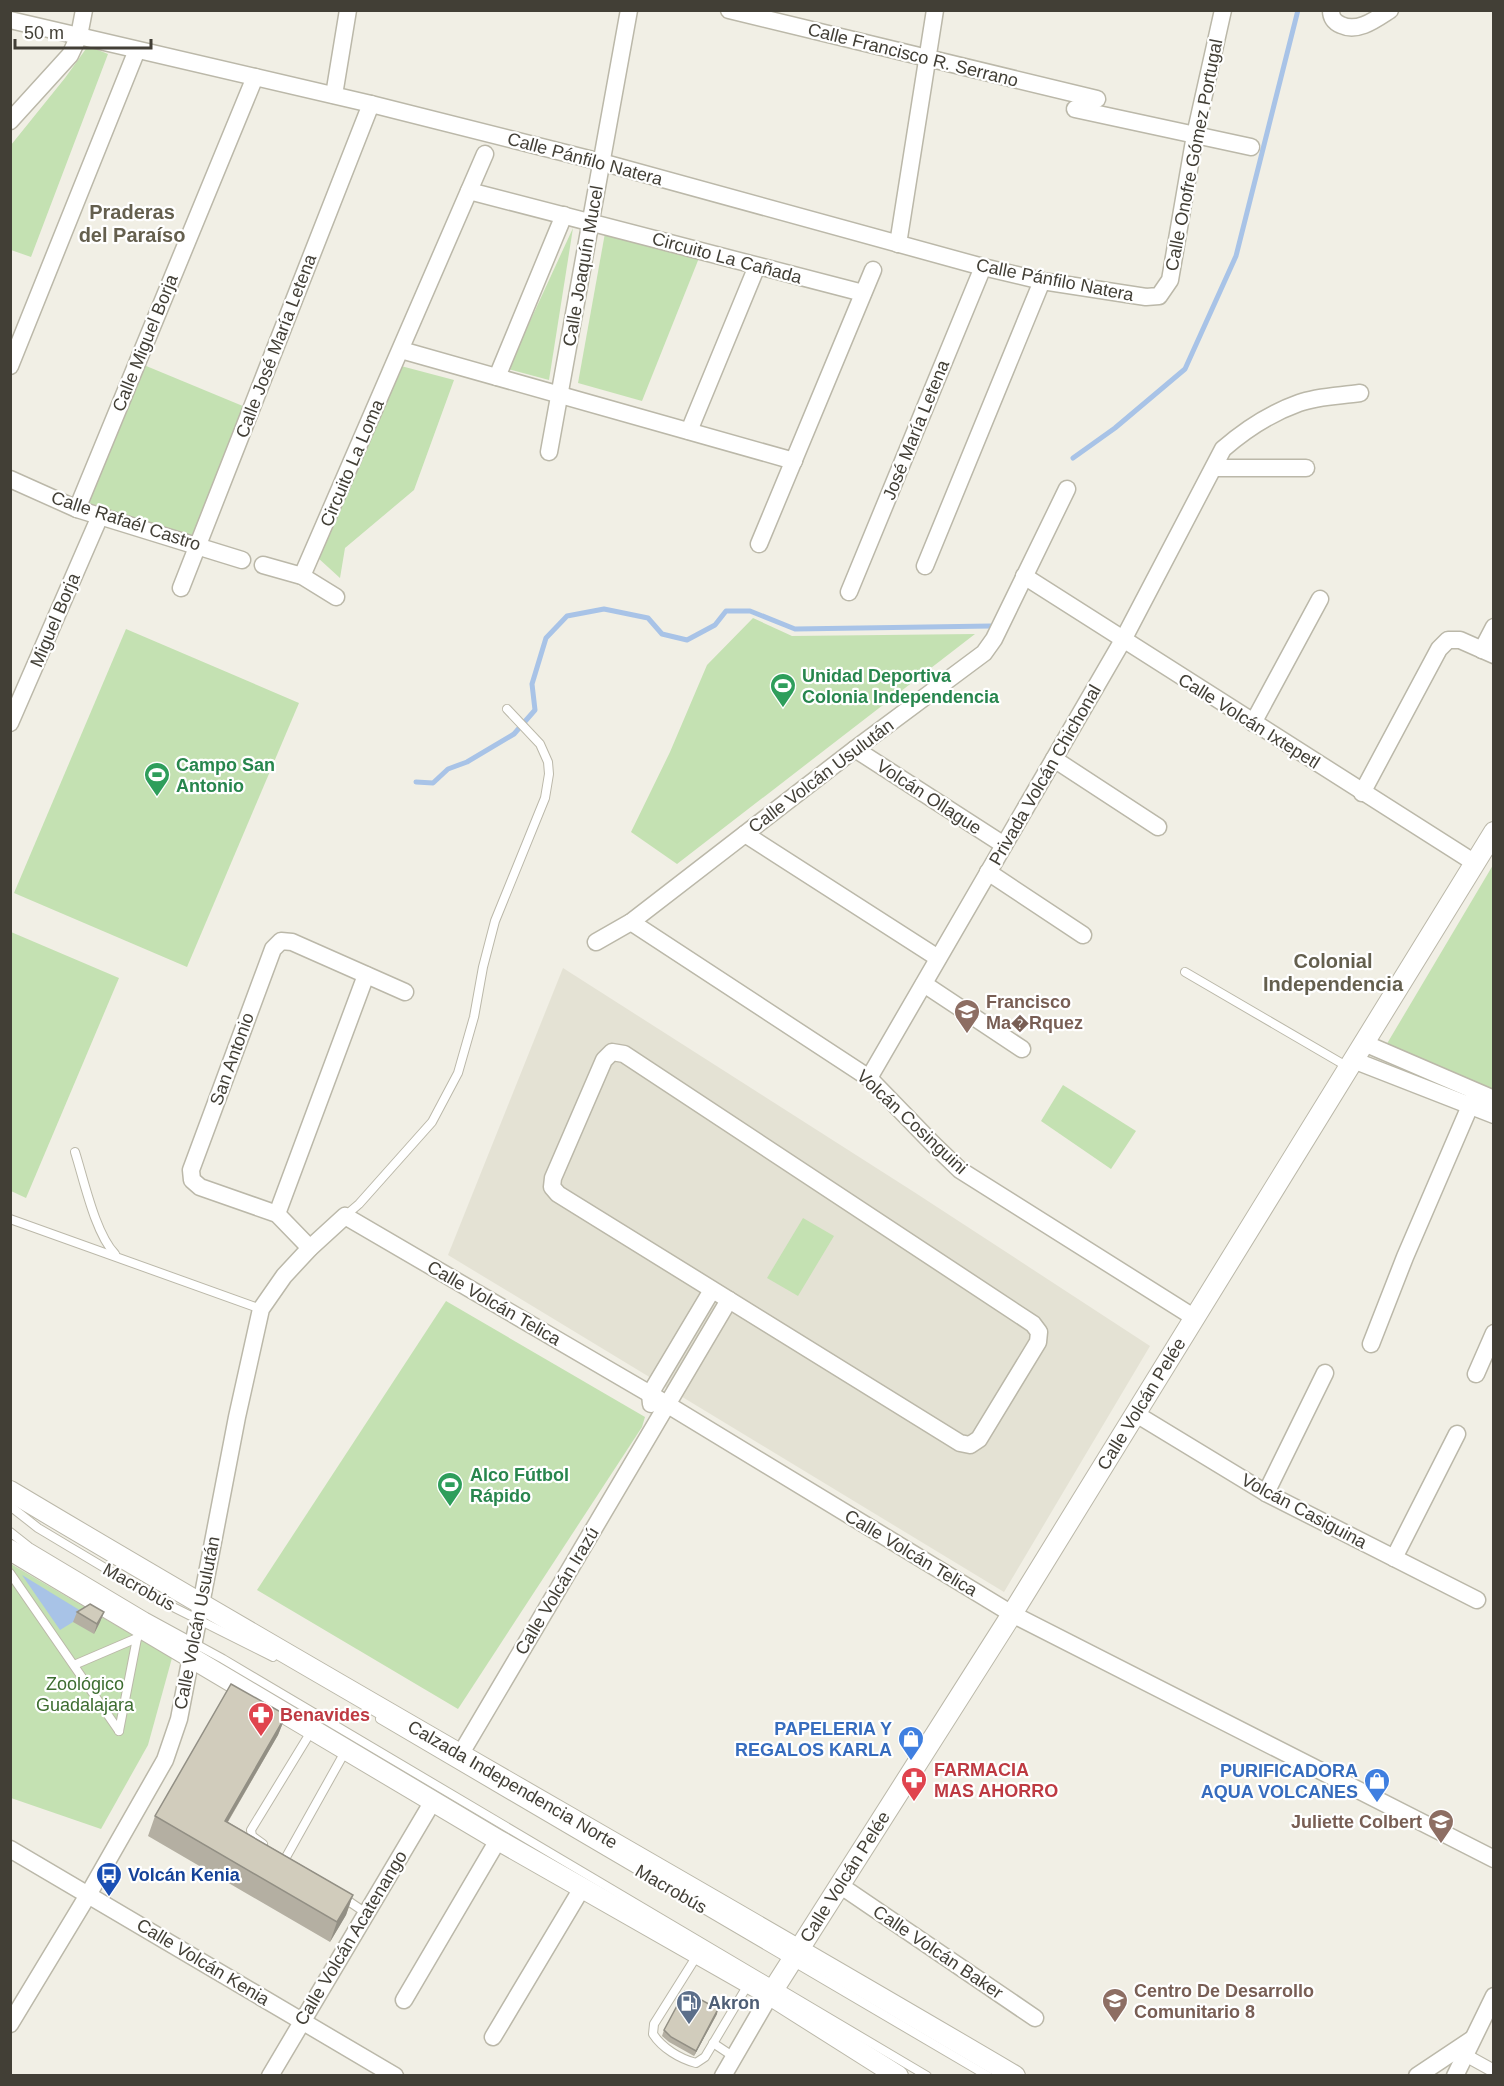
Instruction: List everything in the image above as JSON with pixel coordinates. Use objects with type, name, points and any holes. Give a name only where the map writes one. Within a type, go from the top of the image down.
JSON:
[{"type":"street","points":[[10,121],[70,55],[79,36],[84,10]]},
{"type":"street","points":[[334,96],[348,10]]},
{"type":"street","name":"Calle Joaquín Mucel","points":[[549,452],[629,10]]},
{"type":"street","name":"Calle Francisco R. Serrano","points":[[729,10],[1097,99]]},
{"type":"street","points":[[898,244],[935,10]]},
{"type":"street","name":"Calle Onofre Gómez Portugal","points":[[1159,296],[1170,280],[1195,135],[1222,10]]},
{"type":"street","points":[[1333,17],[1346,27],[1356,27],[1370,23],[1390,10]]},
{"type":"street","name":"Calle Pánfilo Natera","points":[[10,20],[371,104],[601,162],[983,267],[1042,281],[1146,297],[1159,296]]},
{"type":"street","points":[[10,366],[137,50]]},
{"type":"street","name":"Calle Miguel Borja","points":[[77,508],[255,77]]},
{"type":"street","name":"Calle José María Letena","points":[[181,588],[371,104]]},
{"type":"street","points":[[1075,109],[1251,147]]},
{"type":"street","name":"Circuito La Loma","points":[[302,576],[485,154]]},
{"type":"street","points":[[470,191],[591,223]]},
{"type":"street","points":[[497,377],[564,215]]},
{"type":"street","name":"Circuito La Cañada","points":[[591,223],[863,293]]},
{"type":"street","points":[[689,431],[758,266]]},
{"type":"street","name":"José María Letena","points":[[849,592],[983,267]]},
{"type":"street","points":[[759,544],[873,270]]},
{"type":"street","points":[[925,566],[1042,281]]},
{"type":"street","points":[[401,350],[794,461]]},
{"type":"street","name":"Privada Volcán Chichonal","points":[[869,1078],[1123,640],[1223,449],[1239,435],[1266,418],[1300,402],[1360,393]]},
{"type":"street","points":[[1214,468],[1306,468]]},
{"type":"street","name":"Calle Rafaél Castro","points":[[10,479],[77,508],[242,560]]},
{"type":"street","name":"Calle Volcán Usulután","points":[[596,942],[631,922],[855,749],[984,653],[994,639],[1066,489]]},
{"type":"street","name":"Miguel Borja","points":[[10,723],[100,516]]},
{"type":"street","points":[[263,565],[302,576],[336,597]]},
{"type":"street","name":"Calle Volcán Ixtepetl","points":[[1024,576],[1475,863]]},
{"type":"street","points":[[1253,723],[1320,599]]},
{"type":"street","points":[[1362,793],[1439,649],[1448,640],[1460,640],[1488,652],[1494,627]]},
{"type":"street","name":"Volcán Ollague","points":[[855,749],[1004,845]]},
{"type":"street","points":[[1054,759],[1158,827]]},
{"type":"street","name":"Calle Volcán Pelée","points":[[785,1972],[1012,1614],[1494,832]]},
{"type":"street","points":[[745,834],[938,958]]},
{"type":"street","points":[[988,872],[1083,935]]},
{"type":"street","name":"Volcán Cosinguini","points":[[631,922],[869,1078],[960,1170],[1196,1318]]},
{"type":"street","name":"San Antonio","points":[[310,1248],[277,1214],[200,1187],[192,1180],[191,1170],[273,949],[281,941],[292,942],[405,992]]},
{"type":"street","points":[[277,1214],[366,975]]},
{"type":"street","points":[[924,984],[1022,1049]]},
{"type":"street","points":[[1364,1043],[1473,1099],[1494,1115]]},
{"type":"street","points":[[612,1052],[624,1054],[634,1060],[1033,1324],[1039,1332],[1038,1342],[979,1439],[970,1445],[960,1443],[729,1300],[558,1194],[552,1187],[553,1178],[604,1060],[612,1052]]},
{"type":"street","points":[[1351,1064],[1473,1099],[1494,1099]]},
{"type":"street","points":[[1371,1344],[1405,1257],[1473,1099]]},
{"type":"street","name":"Calle Volcán Usulután","points":[[10,2024],[165,1760],[179,1719],[237,1417],[261,1309],[284,1276],[345,1216]]},
{"type":"street","name":"Calle Volcán Telica","points":[[345,1216],[650,1394],[1012,1614],[1494,1858]]},
{"type":"street","points":[[653,1428],[650,1394],[712,1290]]},
{"type":"street","name":"Calle Volcán Irazú","points":[[460,1755],[729,1300]]},
{"type":"street","points":[[698,1313],[716,1324]]},
{"type":"street","points":[[1476,1374],[1494,1333]]},
{"type":"street","points":[[1266,1493],[1325,1373]]},
{"type":"street","name":"Volcán Casiguina","points":[[1136,1414],[1266,1493],[1477,1600]]},
{"type":"street","points":[[1394,1558],[1458,1434]]},
{"type":"street","name":"Calzada Independencia Norte","points":[[10,1491],[200,1612],[460,1755],[785,1972],[898,2076]]},
{"type":"street","name":"Calzada Independencia Norte","points":[[10,1550],[138,1633],[192,1651],[346,1750],[748,1983],[785,1972],[1015,2076]]},
{"type":"street","name":"Calle Volcán Acatenango","points":[[270,2076],[301,2020],[433,1801]]},
{"type":"street","points":[[405,2000],[498,1840]]},
{"type":"street","name":"Calle Volcán Kenia","points":[[10,1849],[395,2076]]},
{"type":"street","name":"Calle Volcán Baker","points":[[841,1886],[1035,2018]]},
{"type":"street","points":[[493,2037],[582,1888]]},
{"type":"street","points":[[723,2076],[785,1972]]},
{"type":"street","points":[[1455,2076],[1494,1996]]},
{"type":"street","points":[[1417,2076],[1472,2040]]},
{"type":"street","points":[[1464,2055],[1494,2072]]},
{"type":"lane","points":[[345,1216],[359,1204],[432,1122],[458,1073],[474,1017],[483,967],[495,921],[545,798],[549,774],[548,762],[540,744],[507,709]]},
{"type":"lane","points":[[1185,972],[1351,1064]]},
{"type":"lane","points":[[75,1152],[106,1245],[117,1256]]},
{"type":"lane","points":[[10,1219],[261,1309]]},
{"type":"lane","name":"Macrobús","points":[[10,1506],[38,1528],[155,1598],[200,1612],[320,1684]]},
{"type":"lane","name":"Macrobús","points":[[10,1532],[29,1547],[192,1651],[223,1659],[785,1972],[988,2076]]},
{"type":"lane","points":[[10,1573],[118,1731],[138,1633]]},
{"type":"lane","points":[[74,1665],[138,1633]]},
{"type":"lane","name":"Macrobús","points":[[371,1714],[785,1972],[927,2076]]},
{"type":"lane","points":[[294,1865],[256,1839],[251,1830],[312,1729]]},
{"type":"lane","points":[[278,1854],[346,1750]]},
{"type":"lane","points":[[330,1889],[366,1913]]},
{"type":"lane","points":[[698,1954],[654,2024],[653,2034],[658,2043],[686,2061],[696,2063],[705,2056],[748,1983]]},
{"type":"lane","points":[[713,2043],[734,2057]]},
{"type":"shaded area","points":[[563,968],[1150,1346],[1004,1592],[448,1255]]},
{"type":"green space","points":[[88,46],[108,54],[31,257],[11,250],[11,145]]},
{"type":"green space","points":[[573,228],[549,380],[508,369]]},
{"type":"green space","points":[[605,233],[699,258],[642,401],[578,383]]},
{"type":"green space","points":[[139,363],[250,409],[197,542],[81,509]]},
{"type":"green space","points":[[401,366],[454,380],[414,490],[345,548],[340,578],[317,557]]},
{"type":"green space","name":"Unidad Deportiva Colonia Independencia","points":[[753,618],[792,636],[975,634],[677,864],[631,832],[670,752],[707,665]]},
{"type":"green space","name":"Campo San Antonio","points":[[126,629],[299,703],[187,967],[14,893]]},
{"type":"green space","points":[[1493,865],[1493,1093],[1385,1047]]},
{"type":"green space","points":[[11,932],[119,978],[26,1198],[11,1191]]},
{"type":"green space","points":[[1063,1085],[1136,1131],[1111,1169],[1041,1121]]},
{"type":"green space","points":[[803,1218],[834,1236],[798,1296],[767,1278]]},
{"type":"green space","name":"Alco Fútbol Rápido","points":[[446,1301],[645,1417],[642,1427],[458,1709],[257,1590]]},
{"type":"green space","name":"Zoológico Guadalajara","points":[[11,1564],[172,1658],[148,1745],[101,1829],[11,1798]]},
{"type":"water","points":[[22,1575],[86,1614],[60,1630]]},
{"type":"building","points":[[90,1604],[104,1612],[97,1624],[77,1612]]},
{"type":"building","points":[[231,1684],[286,1715],[225,1821],[353,1895],[337,1922],[155,1816]]},
{"type":"building","name":"Akron","points":[[685,1991],[718,2009],[696,2051],[671,2037],[664,2030]]},
{"type":"waterway","points":[[1073,458],[1115,428],[1185,369],[1236,256],[1298,10]]},
{"type":"waterway","points":[[416,782],[433,783],[448,769],[467,762],[514,734],[535,710],[532,684],[546,638],[567,616],[604,609],[648,618],[662,634],[687,640],[715,625],[726,611],[750,611],[795,629],[991,626]]},
{"type":"place","name":"Unidad Deportiva Colonia Independencia","points":[[783,709]]},
{"type":"place","name":"Campo San Antonio","points":[[157,798]]},
{"type":"place","name":"Francisco Ma�Rquez","points":[[967,1035]]},
{"type":"place","name":"Alco Fútbol Rápido","points":[[450,1508]]},
{"type":"place","name":"Benavides","points":[[261,1738]]},
{"type":"place","name":"PAPELERIA Y REGALOS KARLA","points":[[911,1762]]},
{"type":"place","name":"FARMACIA MAS AHORRO","points":[[914,1803]]},
{"type":"place","name":"PURIFICADORA AQUA VOLCANES","points":[[1377,1804]]},
{"type":"place","name":"Juliette Colbert","points":[[1441,1845]]},
{"type":"place","name":"Volcán Kenia","points":[[109,1898]]},
{"type":"place","name":"Centro De Desarrollo Comunitario 8","points":[[1115,2024]]},
{"type":"place","name":"Akron","points":[[689,2026]]},
{"type":"district","name":"Praderas del Paraíso","points":[[132,224]]},
{"type":"district","name":"Colonial Independencia","points":[[1333,972]]}]
